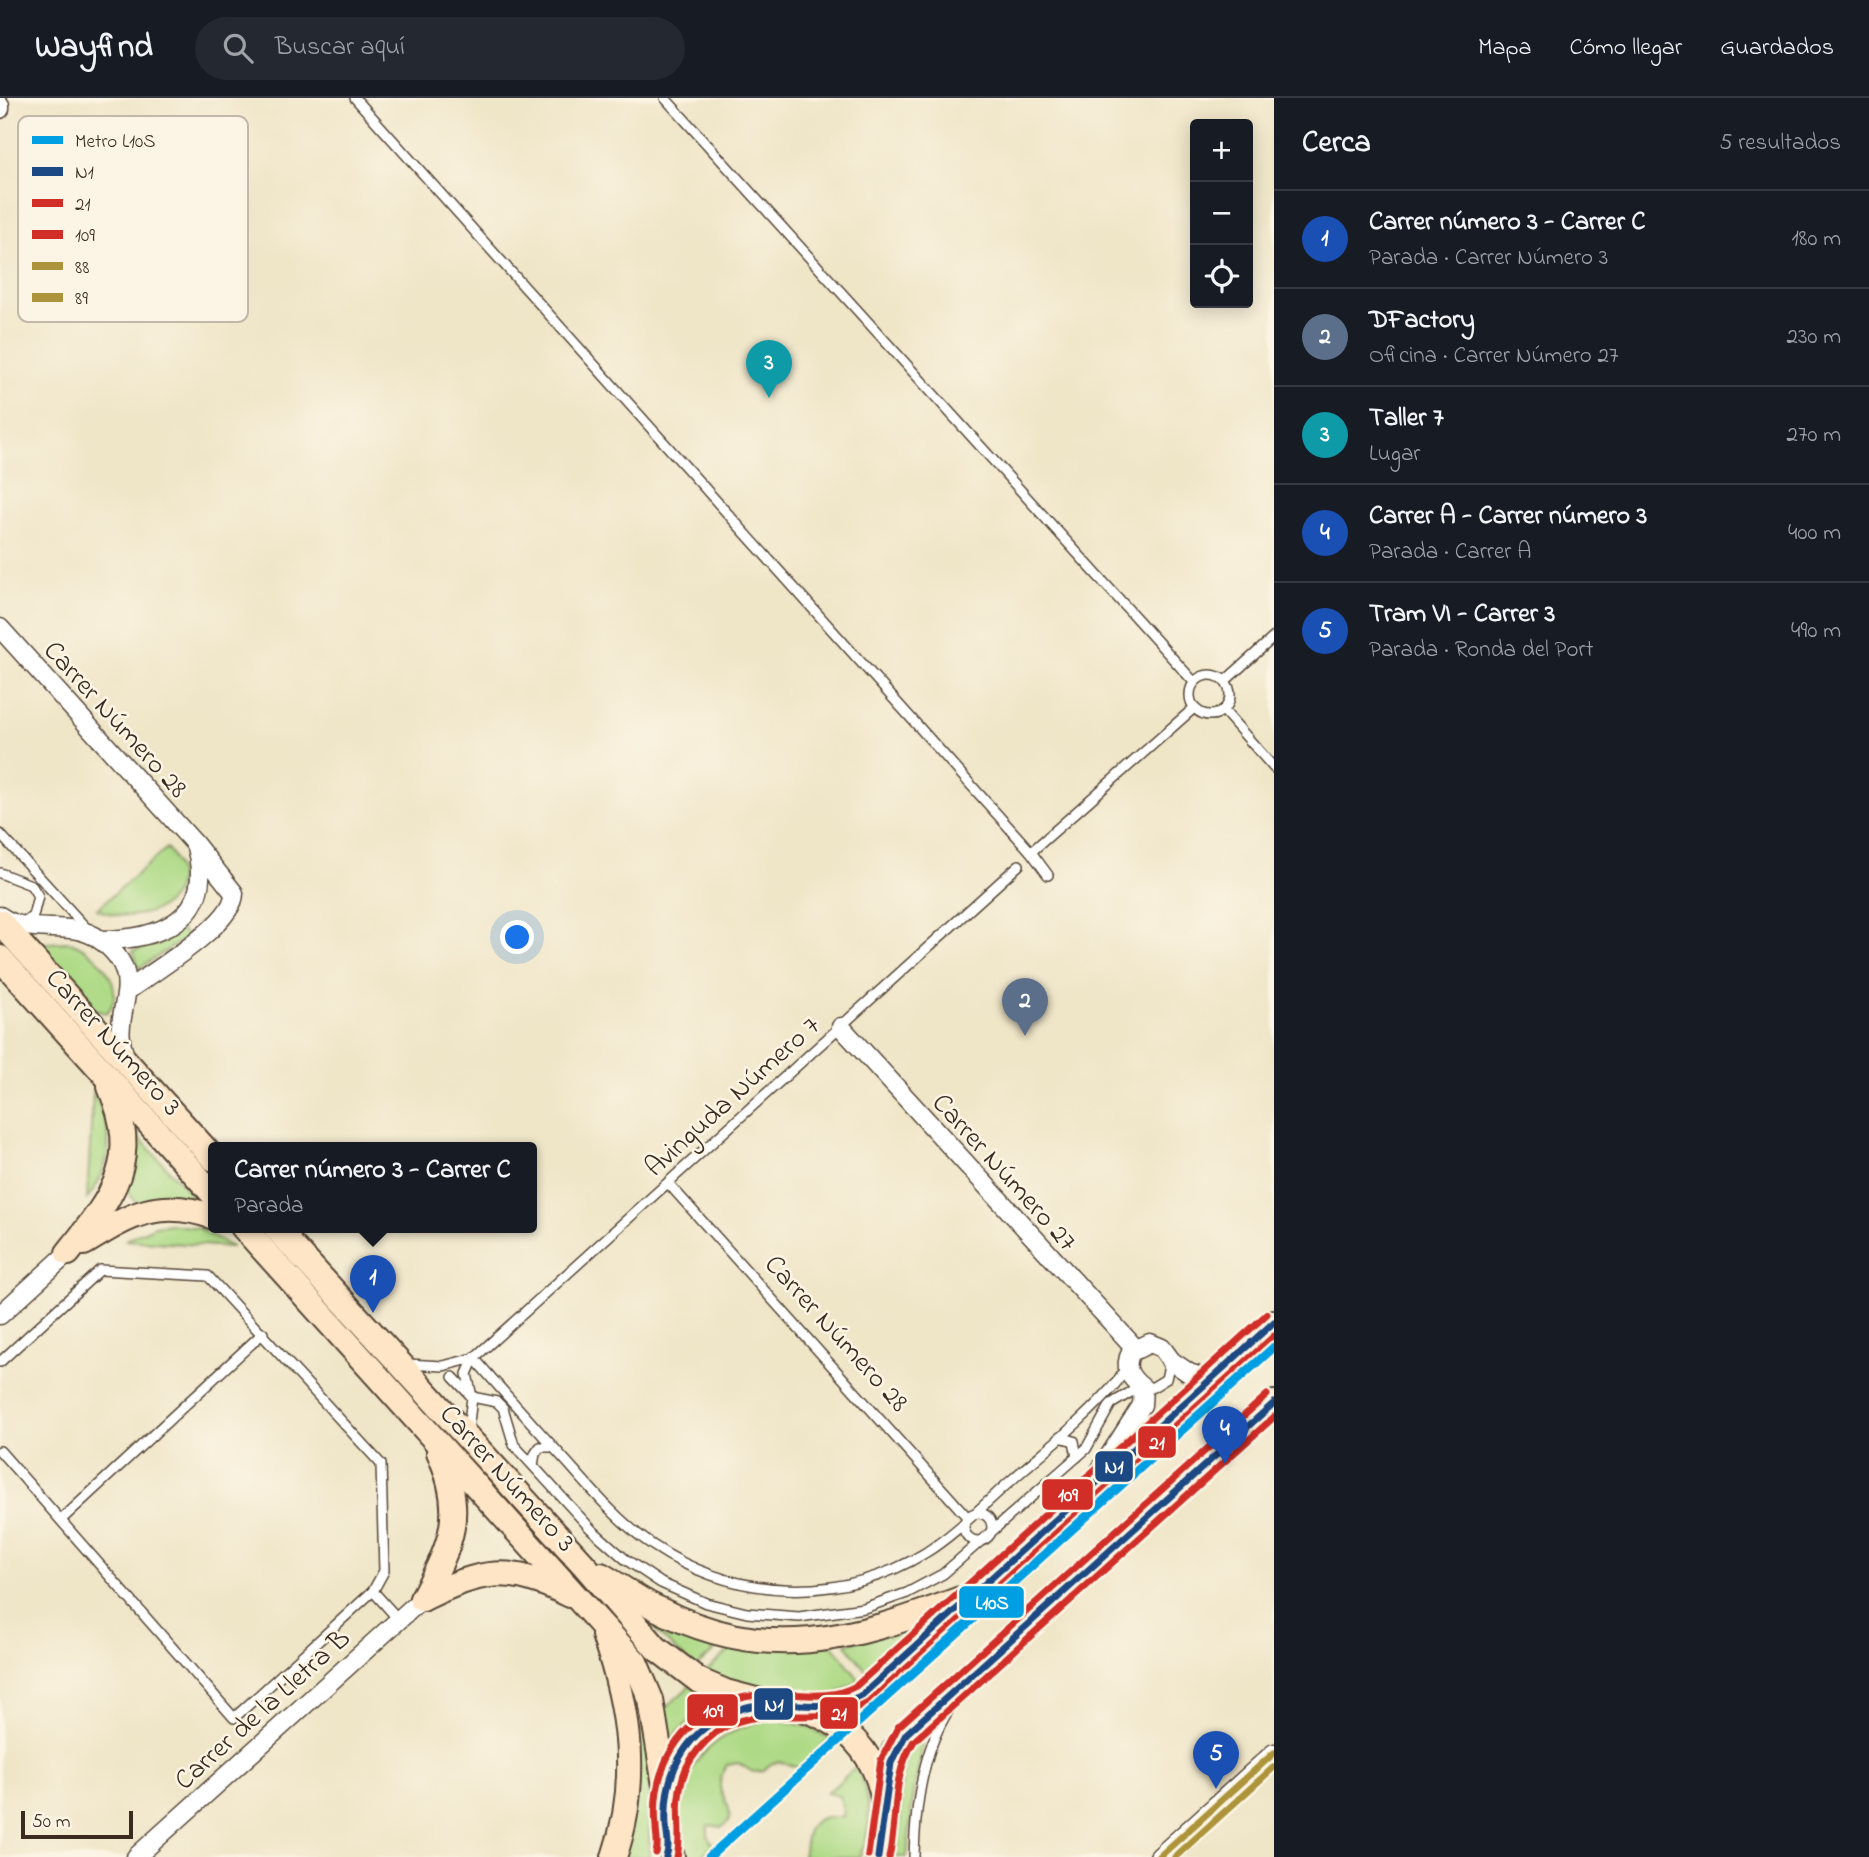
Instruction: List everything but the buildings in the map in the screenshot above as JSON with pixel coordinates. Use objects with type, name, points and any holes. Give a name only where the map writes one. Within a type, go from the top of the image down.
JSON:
[{"type":"main road","name":"Carrer Número 3","points":[[10,924],[131,1068],[208,1152]]},
{"type":"main road","name":"Carrer Número 3","points":[[0,958],[208,1188]]},
{"type":"main road","points":[[68,1253],[112,1195],[123,1164],[125,1144],[119,1108],[105,1074]]},
{"type":"main road","points":[[68,1253],[123,1219],[156,1208],[187,1209],[208,1215]]},
{"type":"main road","name":"Carrer Número 3","points":[[246,1233],[635,1662],[644,1679],[657,1724],[667,1798]]},
{"type":"main road","name":"Carrer Número 3","points":[[281,1233],[584,1565],[635,1626],[676,1665],[712,1687],[771,1704]]},
{"type":"main road","points":[[669,1854],[666,1829],[667,1798],[676,1766],[691,1741],[703,1729],[729,1712],[771,1704],[803,1709],[840,1707],[862,1695],[1274,1322]]},
{"type":"main road","points":[[881,1852],[884,1798],[891,1763],[900,1742],[1274,1403]]},
{"type":"main road","points":[[422,1598],[451,1541],[454,1524],[449,1474],[430,1433]]},
{"type":"main road","points":[[584,1565],[636,1597],[680,1619],[740,1637],[776,1642],[841,1638],[974,1594]]},
{"type":"main road","points":[[422,1598],[463,1579],[495,1573],[533,1579],[579,1600]]},
{"type":"main road","points":[[600,1622],[620,1679],[629,1727],[628,1798],[614,1857]]},
{"type":"main road","points":[[803,1709],[832,1721],[855,1739],[873,1763],[884,1798]]},
{"type":"street","name":"Carrer Número 28","points":[[0,628],[231,884],[235,902],[189,947],[128,990]]},
{"type":"street","points":[[0,916],[10,924],[35,929],[64,927],[96,938],[137,939],[150,936],[172,926],[187,912],[201,874],[195,844]]},
{"type":"street","points":[[96,938],[122,962],[128,990],[121,1042],[131,1068]]},
{"type":"street","name":"Carrer Número 27","points":[[841,1027],[1135,1348]]},
{"type":"street","points":[[0,1315],[68,1253]]},
{"type":"street","points":[[1088,1490],[1142,1405],[1143,1388],[1133,1380],[1127,1366],[1135,1348],[1143,1344],[1156,1345],[1170,1360],[1189,1373],[1209,1379]]},
{"type":"street","name":"Carrer de la Lletra B","points":[[136,1857],[422,1598]]},
{"type":"street","points":[[1159,1857],[1274,1753]]},
{"type":"lane","points":[[355,98],[1031,852],[1048,875]]},
{"type":"lane","points":[[665,98],[1194,682]]},
{"type":"lane","points":[[1225,681],[1274,638]]},
{"type":"lane","points":[[1209,674],[1225,681],[1230,698],[1223,710],[1207,715],[1194,708],[1189,695],[1194,682],[1209,674]]},
{"type":"lane","points":[[1031,852],[1194,708]]},
{"type":"lane","points":[[1223,710],[1274,768]]},
{"type":"lane","points":[[0,834],[96,938]]},
{"type":"lane","name":"Avinguda Número 7","points":[[401,1363],[443,1366],[474,1358],[1019,865]]},
{"type":"lane","points":[[0,873],[31,885],[38,896],[33,916],[10,924]]},
{"type":"lane","name":"Carrer Número 28","points":[[668,1182],[968,1518]]},
{"type":"lane","points":[[0,1362],[100,1270],[208,1276],[381,1464],[384,1571],[373,1591],[234,1718],[0,1451]]},
{"type":"lane","points":[[62,1519],[262,1333]]},
{"type":"lane","points":[[468,1437],[472,1397],[467,1374],[474,1358],[615,1515],[652,1545],[702,1572],[754,1587],[807,1590],[871,1578],[925,1553],[1060,1437],[1115,1385],[1127,1366]]},
{"type":"lane","points":[[453,1377],[472,1397],[497,1402],[503,1408],[514,1445],[591,1529],[625,1559],[684,1594],[747,1613],[822,1616],[885,1602],[943,1574],[987,1538],[1091,1443],[1107,1408],[1117,1398],[1160,1384],[1166,1379],[1170,1360]]},
{"type":"lane","points":[[1060,1437],[1074,1441],[1077,1457]]},
{"type":"lane","points":[[533,1465],[535,1454],[540,1447],[553,1447]]},
{"type":"lane","points":[[981,1514],[988,1518],[991,1530],[987,1538],[978,1541],[967,1535],[964,1526],[968,1518],[981,1514]]},
{"type":"lane","points":[[373,1591],[398,1619]]},
{"type":"lane","points":[[914,1857],[919,1800],[929,1753],[942,1720],[972,1676]]},
{"type":"green space","points":[[167,848],[177,866],[179,882],[174,895],[164,906],[132,916],[97,909]]},
{"type":"green space","points":[[180,929],[188,937],[139,968],[133,951],[160,943]]},
{"type":"green space","points":[[70,942],[80,946],[98,961],[112,980],[113,1002],[107,1013],[95,1010],[41,948],[47,943]]},
{"type":"green space","points":[[93,1093],[105,1120],[108,1147],[102,1174],[87,1199]]},
{"type":"green space","points":[[133,1131],[200,1204],[137,1203],[126,1190],[133,1167]]},
{"type":"green space","points":[[170,1224],[198,1228],[232,1247],[125,1240],[155,1226]]},
{"type":"green space","points":[[615,1593],[725,1641],[695,1668]]},
{"type":"green space","points":[[929,1619],[868,1673],[846,1644]]},
{"type":"green space","points":[[738,1643],[833,1645],[860,1681],[838,1693],[821,1696],[785,1689],[746,1687],[704,1673]]},
{"type":"green space","points":[[690,1686],[718,1699],[717,1702],[694,1717],[669,1741],[663,1710]]},
{"type":"green space","points":[[776,1719],[809,1727],[831,1739],[799,1768],[775,1763],[764,1771],[753,1772],[738,1763],[727,1765],[720,1784],[730,1813],[729,1821],[722,1827],[708,1825],[708,1837],[713,1845],[701,1857],[688,1857],[679,1832],[678,1808],[683,1785],[694,1765],[710,1748],[729,1734],[752,1724]]},
{"type":"green space","points":[[647,1726],[651,1768],[649,1857],[620,1857],[636,1735]]},
{"type":"green space","points":[[914,1739],[923,1745],[913,1794],[907,1857],[894,1857],[900,1827],[903,1769]]},
{"type":"green space","points":[[856,1767],[865,1789],[869,1812],[867,1835],[859,1857],[803,1857],[807,1834],[812,1824],[825,1817],[844,1816],[840,1796],[827,1793]]},
{"type":"metro line","name":"L10S","points":[[709,1857],[1274,1347]]},
{"type":"transit line","name":"109","points":[[656,1853],[655,1819],[660,1778],[673,1748],[695,1723],[723,1705],[755,1695],[825,1695],[856,1686],[1267,1314]]},
{"type":"transit line","name":"N1","points":[[666,1857],[666,1810],[670,1781],[682,1753],[702,1730],[742,1708],[773,1704],[829,1705],[862,1695],[1274,1322]]},
{"type":"transit line","name":"21","points":[[677,1857],[680,1788],[689,1762],[706,1741],[724,1727],[743,1720],[827,1715],[868,1703],[1274,1336]]},
{"type":"transit line","name":"109","points":[[868,1855],[881,1760],[898,1727],[1267,1395]]},
{"type":"transit line","name":"N1","points":[[878,1857],[891,1763],[906,1734],[1274,1403]]},
{"type":"transit line","name":"21","points":[[889,1857],[898,1783],[914,1741],[1274,1417]]},
{"type":"transit line","name":"88","points":[[1159,1857],[1274,1753]]},
{"type":"transit line","name":"89","points":[[1175,1857],[1274,1767]]},
{"type":"place","name":"Taller 7","points":[[769,398]]},
{"type":"place","name":"DFactory","points":[[1025,1036]]},
{"type":"place","name":"Carrer número 3 - Carrer C","points":[[373,1313]]},
{"type":"place","name":"Carrer A - Carrer número 3","points":[[1225,1464]]},
{"type":"place","name":"Tram VI - Carrer 3","points":[[1216,1789]]}]
